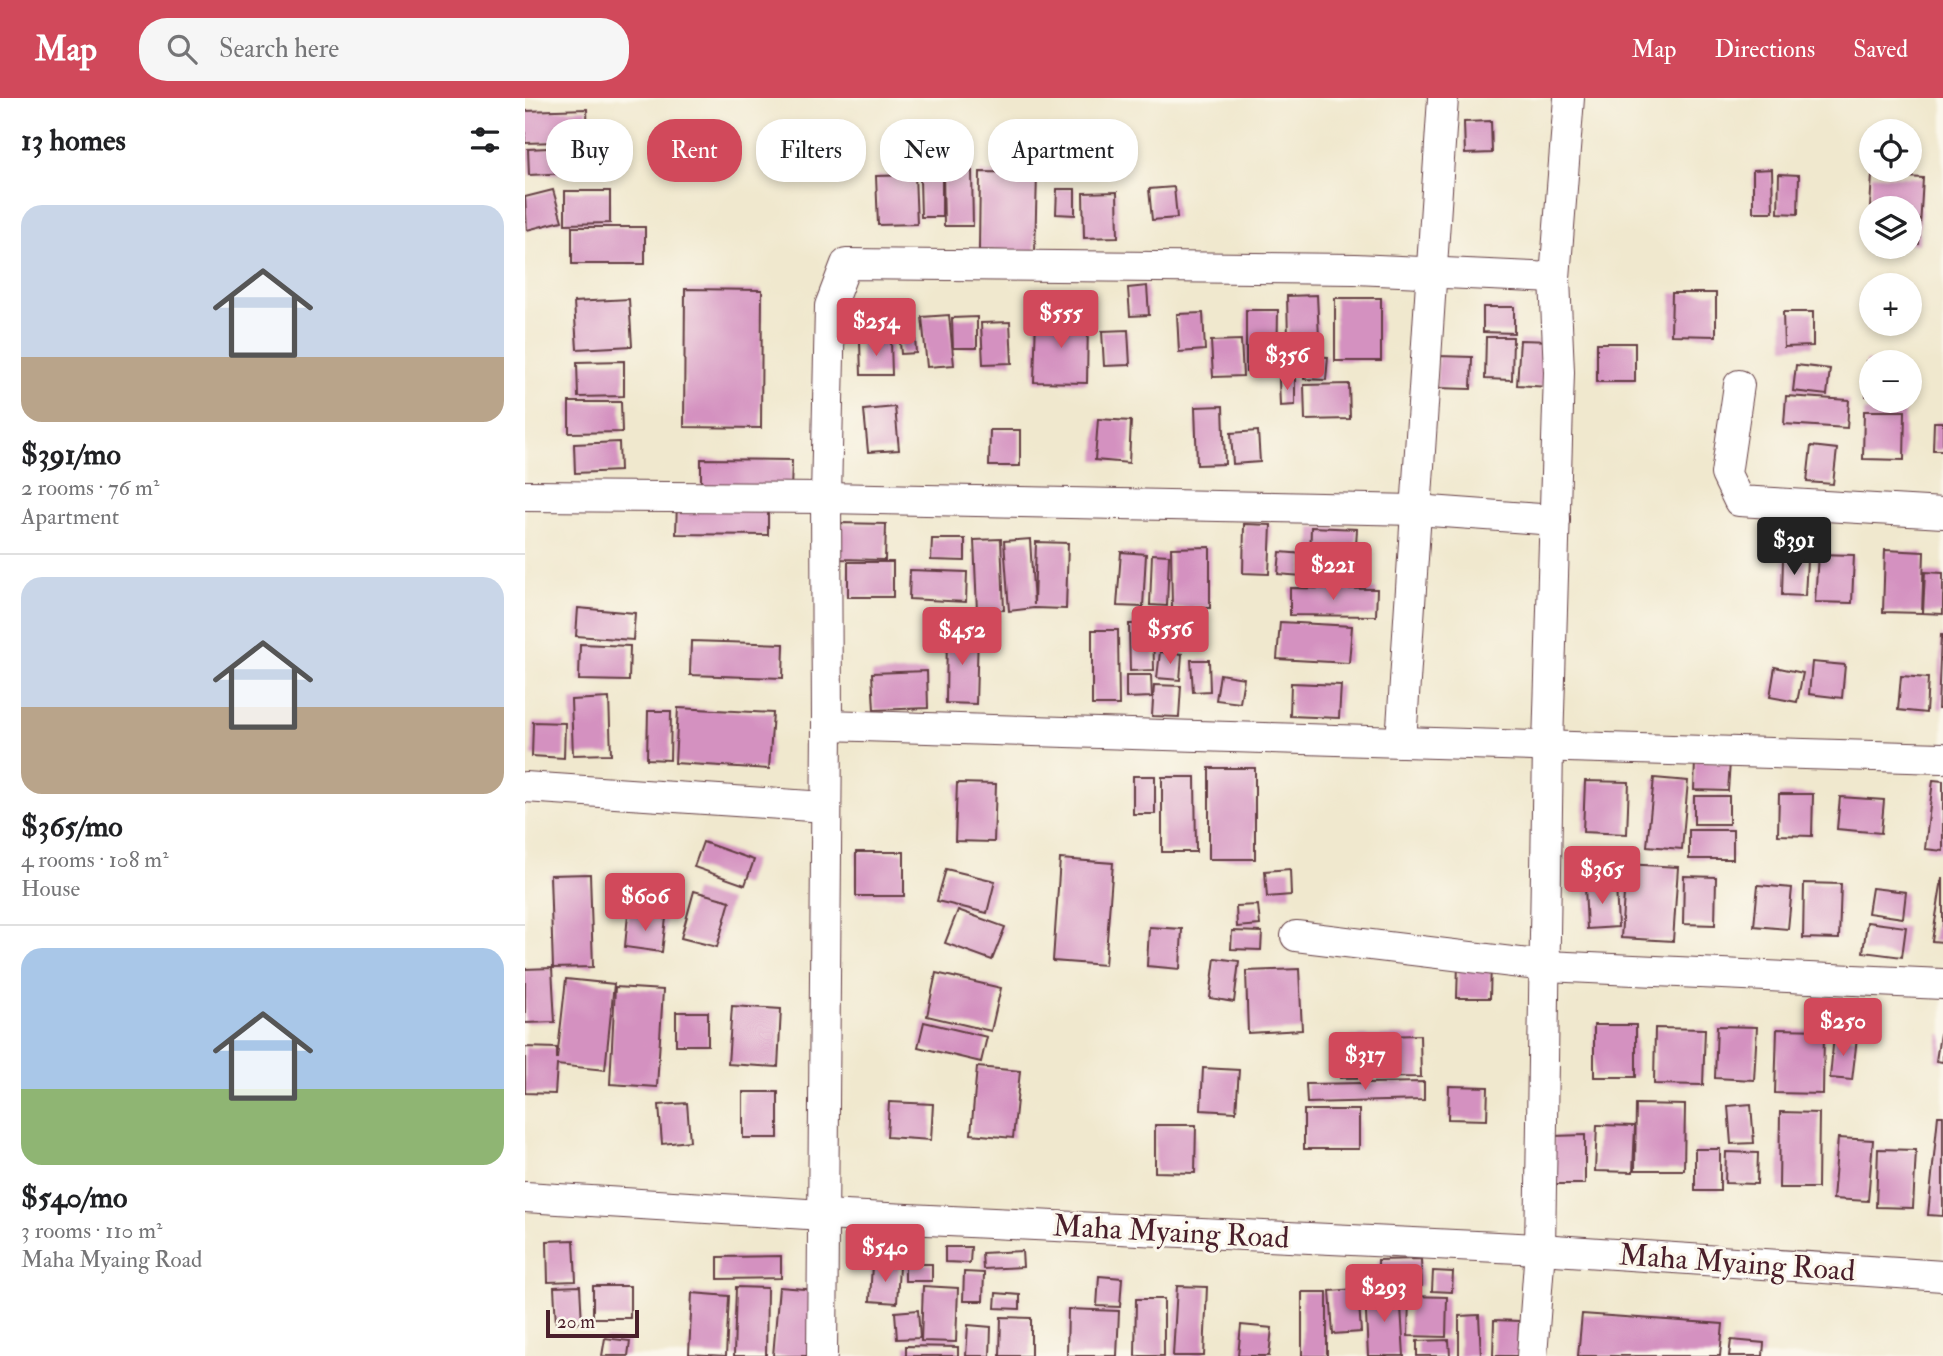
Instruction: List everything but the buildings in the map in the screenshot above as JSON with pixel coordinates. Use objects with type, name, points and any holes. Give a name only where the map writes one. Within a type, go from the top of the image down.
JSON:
[{"type":"street","points":[[1401,742],[1443,98]]},
{"type":"street","points":[[1532,1356],[1540,1249],[1548,746],[1559,372],[1555,278],[1569,98]]},
{"type":"street","points":[[822,1356],[826,498],[830,306],[846,264],[1355,269],[1555,278]]},
{"type":"street","points":[[1739,385],[1726,474],[1739,501],[1943,513]]},
{"type":"street","points":[[525,496],[826,498],[1416,510],[1555,520]]},
{"type":"street","points":[[827,725],[1943,758]]},
{"type":"street","points":[[525,787],[826,807]]},
{"type":"street","points":[[1296,936],[1546,967],[1943,984]]},
{"type":"street","name":"Maha Myaing Road","points":[[525,1197],[823,1215],[1540,1249],[1943,1276]]}]
